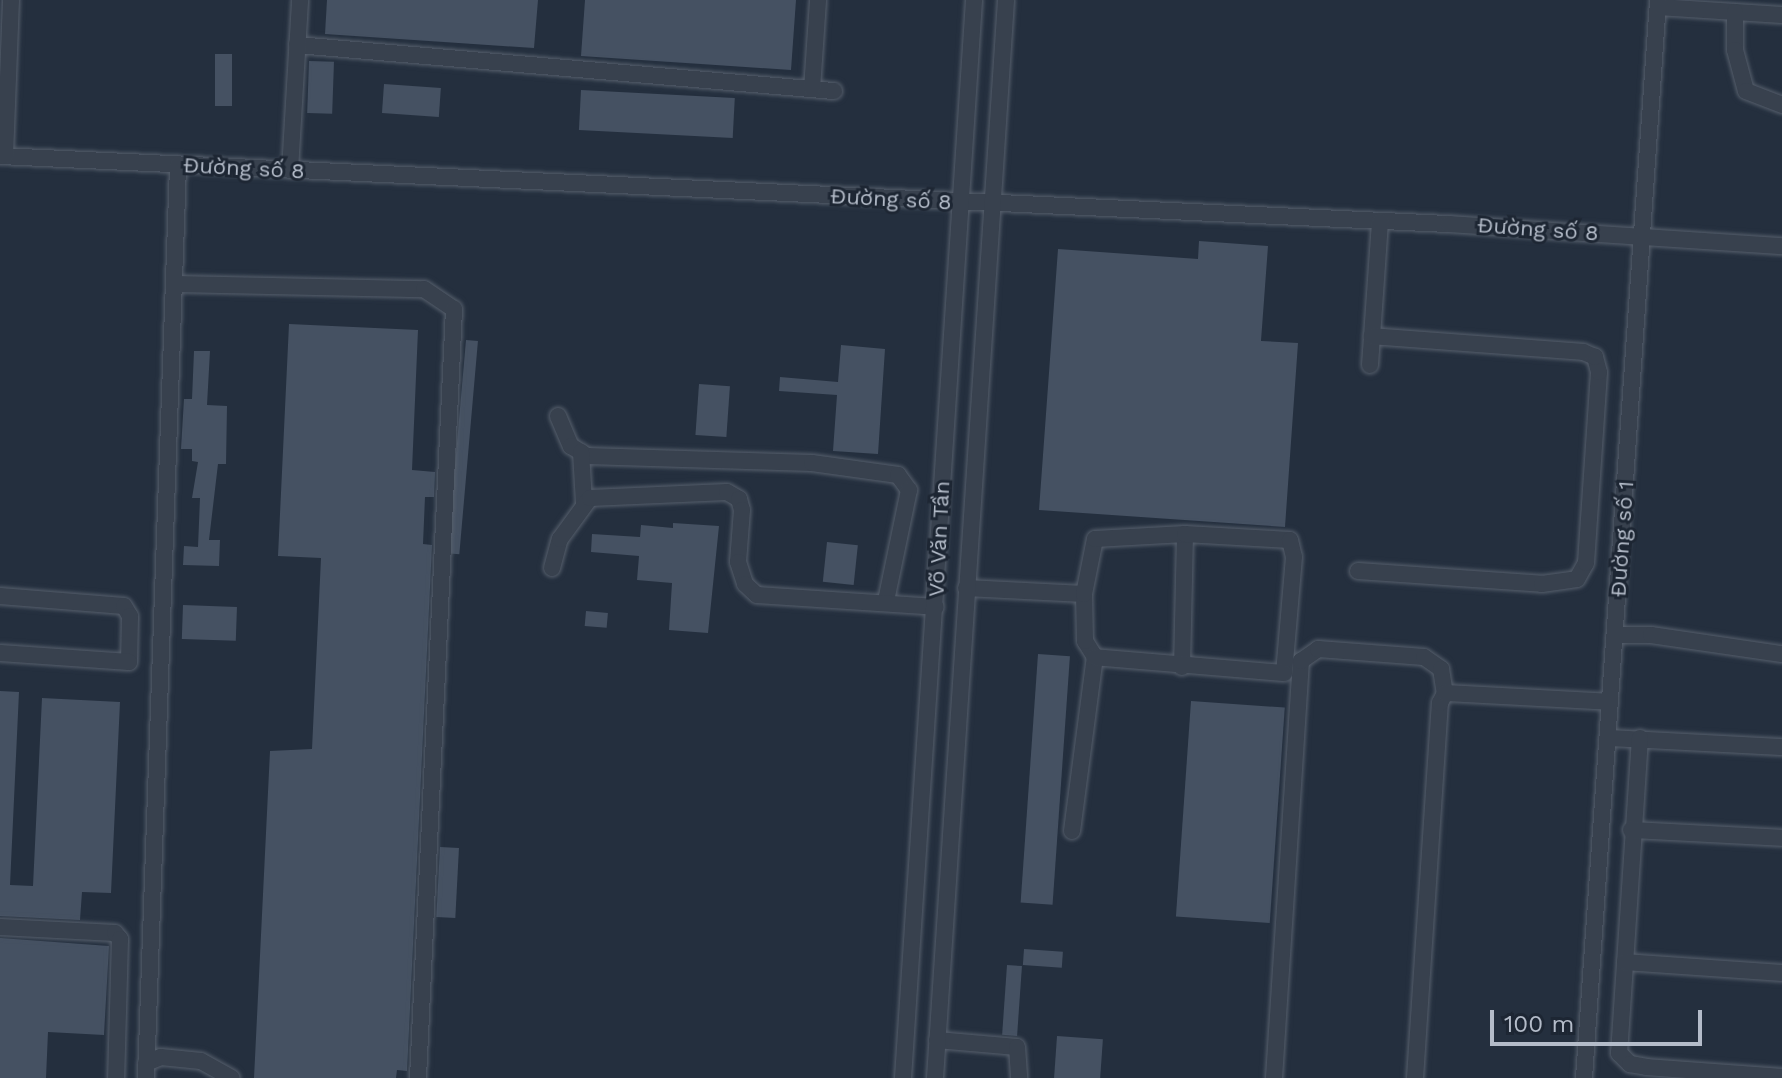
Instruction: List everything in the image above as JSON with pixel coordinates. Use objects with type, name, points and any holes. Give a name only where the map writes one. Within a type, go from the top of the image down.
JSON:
[{"type":"street","points":[[2,156],[11,0]]},
{"type":"street","points":[[290,170],[300,0]]},
{"type":"street","points":[[812,89],[818,0]]},
{"type":"street","name":"Võ Văn Tần","points":[[903,1078],[974,0]]},
{"type":"street","name":"Võ Văn Tần","points":[[935,1078],[1006,0]]},
{"type":"street","points":[[1658,3],[1782,15]]},
{"type":"street","name":"Đường số 1","points":[[1584,1078],[1658,3]]},
{"type":"street","points":[[1735,12],[1735,50],[1746,91],[1782,105]]},
{"type":"street","points":[[297,45],[834,91]]},
{"type":"street","name":"Đường số 8","points":[[2,156],[1380,221],[1782,246]]},
{"type":"street","points":[[146,1070],[178,165]]},
{"type":"street","points":[[1370,365],[1380,221]]},
{"type":"street","points":[[175,284],[424,289],[454,309],[418,1078]]},
{"type":"street","points":[[1358,571],[1542,584],[1577,579],[1586,563],[1599,372],[1595,357],[1583,352],[1372,336]]},
{"type":"street","points":[[558,416],[571,446],[581,452],[812,463],[898,475],[909,490],[886,601]]},
{"type":"street","points":[[581,452],[584,503]]},
{"type":"street","points":[[552,568],[560,539],[590,498],[727,492],[739,499],[742,510],[738,562],[745,584],[757,595],[886,601],[936,607]]},
{"type":"street","points":[[1182,667],[1185,534]]},
{"type":"street","points":[[1072,831],[1095,657],[1085,641],[1084,594],[1095,539],[1185,534],[1283,537],[1290,540],[1294,557],[1284,673],[1182,667],[1095,657]]},
{"type":"street","points":[[966,588],[1084,594]]},
{"type":"street","points":[[0,596],[124,606],[130,616],[129,662],[0,653]]},
{"type":"street","points":[[1615,635],[1651,635],[1782,654]]},
{"type":"street","points":[[1274,1078],[1301,661],[1318,649],[1424,657],[1441,669],[1445,693],[1440,703],[1415,1078]]},
{"type":"street","points":[[1445,693],[1610,702]]},
{"type":"street","points":[[1608,738],[1782,747]]},
{"type":"street","points":[[1640,738],[1631,830],[1622,1060],[1647,1067],[1782,1077]]},
{"type":"street","points":[[1631,830],[1782,838]]},
{"type":"street","points":[[0,927],[115,933],[120,939],[116,1078]]},
{"type":"street","points":[[1625,962],[1782,973]]},
{"type":"street","points":[[937,1040],[1017,1047],[1019,1078]]},
{"type":"street","points":[[146,1070],[161,1057],[201,1061],[232,1078]]},
{"type":"building","points":[[327,0],[538,0],[534,48],[325,34]]},
{"type":"building","points":[[585,0],[796,0],[791,70],[581,56]]},
{"type":"building","points":[[215,54],[232,54],[232,106],[215,106]]},
{"type":"building","points":[[309,61],[334,62],[332,114],[307,113]]},
{"type":"building","points":[[384,84],[441,88],[439,117],[382,113]]},
{"type":"building","points":[[581,90],[735,98],[733,138],[579,130]]},
{"type":"building","points":[[1199,241],[1268,246],[1261,341],[1298,343],[1285,527],[1039,510],[1058,249],[1198,259]]},
{"type":"building","points":[[289,324],[418,330],[412,470],[435,472],[434,497],[425,497],[423,544],[432,545],[407,1071],[397,1070],[396,1078],[254,1078],[270,751],[312,749],[321,558],[278,556]]},
{"type":"building","points":[[466,340],[478,341],[459,554],[447,553]]},
{"type":"building","points":[[841,345],[885,349],[878,454],[833,451],[837,395],[779,391],[780,377],[838,382]]},
{"type":"building","points":[[194,351],[210,351],[207,405],[227,406],[226,464],[218,464],[209,540],[220,540],[219,566],[183,565],[184,546],[198,547],[200,498],[192,498],[198,462],[192,461],[192,449],[181,449],[184,399],[192,399]]},
{"type":"building","points":[[699,384],[730,386],[726,437],[695,435]]},
{"type":"building","points":[[673,523],[719,526],[708,633],[669,630],[672,583],[637,580],[639,556],[591,552],[592,534],[640,537],[641,525],[673,528]]},
{"type":"building","points":[[827,542],[858,545],[854,585],[823,582]]},
{"type":"building","points":[[183,605],[237,607],[236,641],[182,639]]},
{"type":"building","points":[[586,611],[608,613],[607,628],[585,626]]},
{"type":"building","points":[[1038,654],[1070,656],[1053,905],[1021,902]]},
{"type":"building","points":[[0,691],[19,692],[10,885],[33,886],[42,698],[120,702],[111,893],[82,892],[80,920],[0,916]]},
{"type":"building","points":[[1191,701],[1285,708],[1270,923],[1176,916]]},
{"type":"building","points":[[440,847],[459,848],[455,918],[436,917]]},
{"type":"building","points":[[0,938],[109,946],[104,1035],[48,1032],[46,1078],[0,1078]]},
{"type":"building","points":[[1024,949],[1063,952],[1062,968],[1023,965]]},
{"type":"building","points":[[1007,965],[1022,966],[1017,1036],[1002,1035]]},
{"type":"building","points":[[1057,1036],[1103,1039],[1100,1078],[1054,1078]]}]
